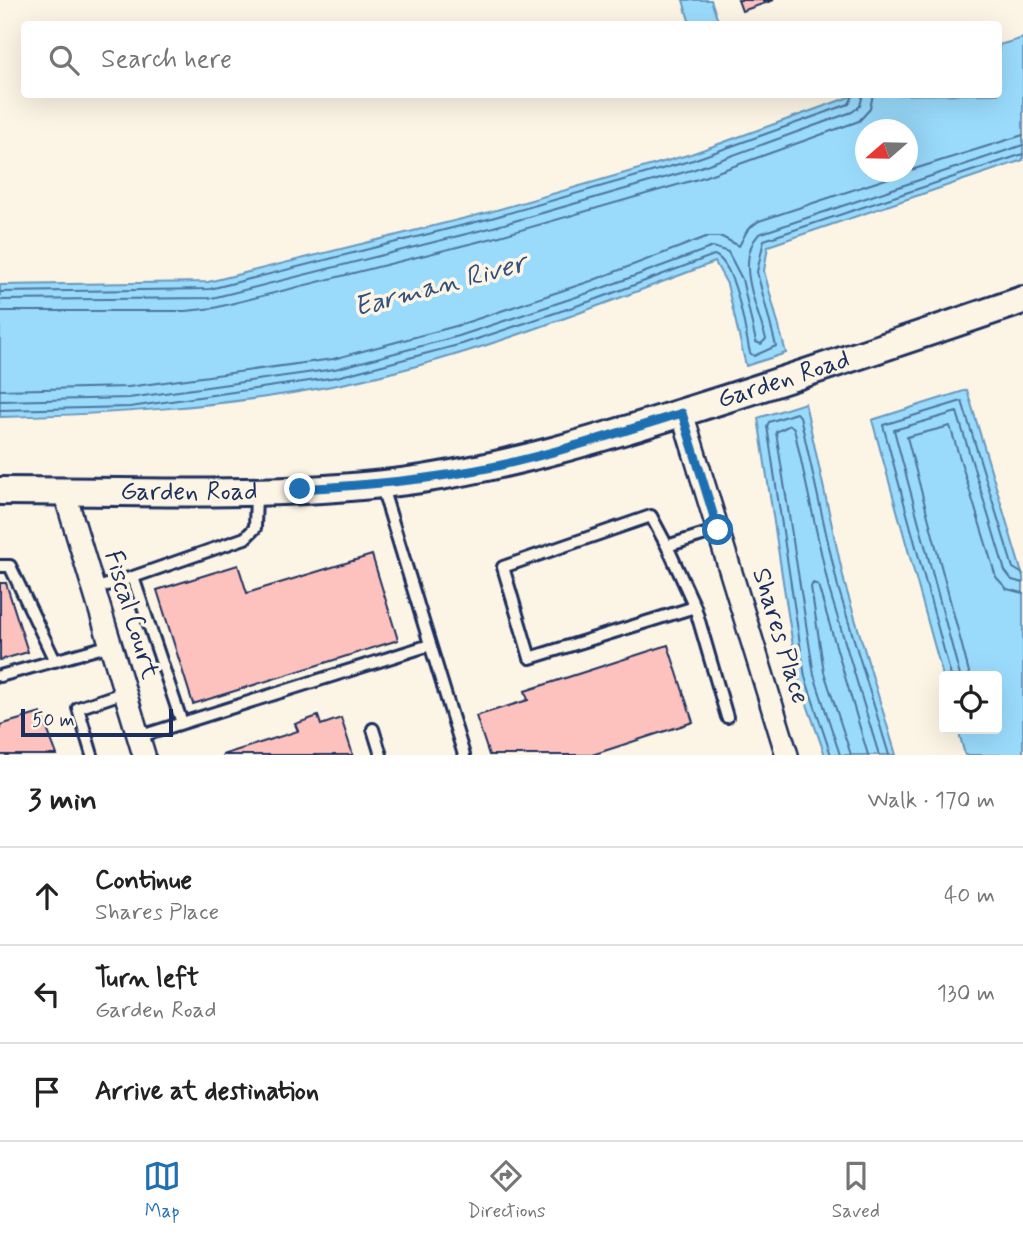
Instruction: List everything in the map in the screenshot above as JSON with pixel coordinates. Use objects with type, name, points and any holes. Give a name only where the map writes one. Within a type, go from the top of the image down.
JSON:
[{"type":"street","name":"Garden Road","points":[[0,491],[256,490],[381,484],[495,466],[568,449],[1022,305]]},
{"type":"street","name":"Shares Place","points":[[682,413],[787,755]]},
{"type":"street","name":"Fiscal Court","points":[[64,491],[141,746]]},
{"type":"lane","points":[[381,484],[464,755]]},
{"type":"lane","points":[[94,589],[245,538],[255,528],[256,490]]},
{"type":"lane","points":[[695,607],[530,658],[503,567],[650,516],[695,607],[727,717]]},
{"type":"lane","points":[[667,546],[718,530]]},
{"type":"lane","points":[[0,566],[10,566],[54,661]]},
{"type":"lane","points":[[133,577],[182,723]]},
{"type":"lane","points":[[0,676],[111,645]]},
{"type":"lane","points":[[141,746],[182,723],[430,645]]},
{"type":"lane","points":[[92,755],[78,708],[125,692]]},
{"type":"lane","points":[[373,729],[381,755]]},
{"type":"water","points":[[683,0],[711,0],[718,21],[689,21]]},
{"type":"water","name":"Earman River","points":[[1023,38],[1023,160],[768,246],[764,271],[786,353],[746,366],[727,284],[715,262],[481,347],[337,385],[253,399],[169,408],[0,417],[0,285],[208,282],[486,213],[691,154],[847,98],[1002,98],[1002,44]]},
{"type":"water","points":[[967,390],[1023,577],[1023,755],[965,755],[959,734],[1002,734],[1002,671],[942,671],[872,420]]},
{"type":"water","points":[[805,403],[845,585],[896,755],[825,755],[798,679],[758,418]]},
{"type":"building","points":[[738,0],[774,0],[742,11]]},
{"type":"building","points":[[372,555],[398,640],[193,704],[157,590],[238,565],[247,593]]},
{"type":"building","points":[[0,583],[6,583],[28,652],[0,660]]},
{"type":"building","points":[[668,645],[693,722],[592,755],[489,755],[476,716],[528,700],[525,691]]},
{"type":"building","points":[[41,713],[57,755],[0,755],[0,725]]},
{"type":"building","points":[[318,716],[321,725],[341,718],[353,755],[222,755],[298,731],[295,724]]},
{"type":"route","points":[[300,489],[381,484],[495,466],[568,449],[682,413],[718,530]]}]
